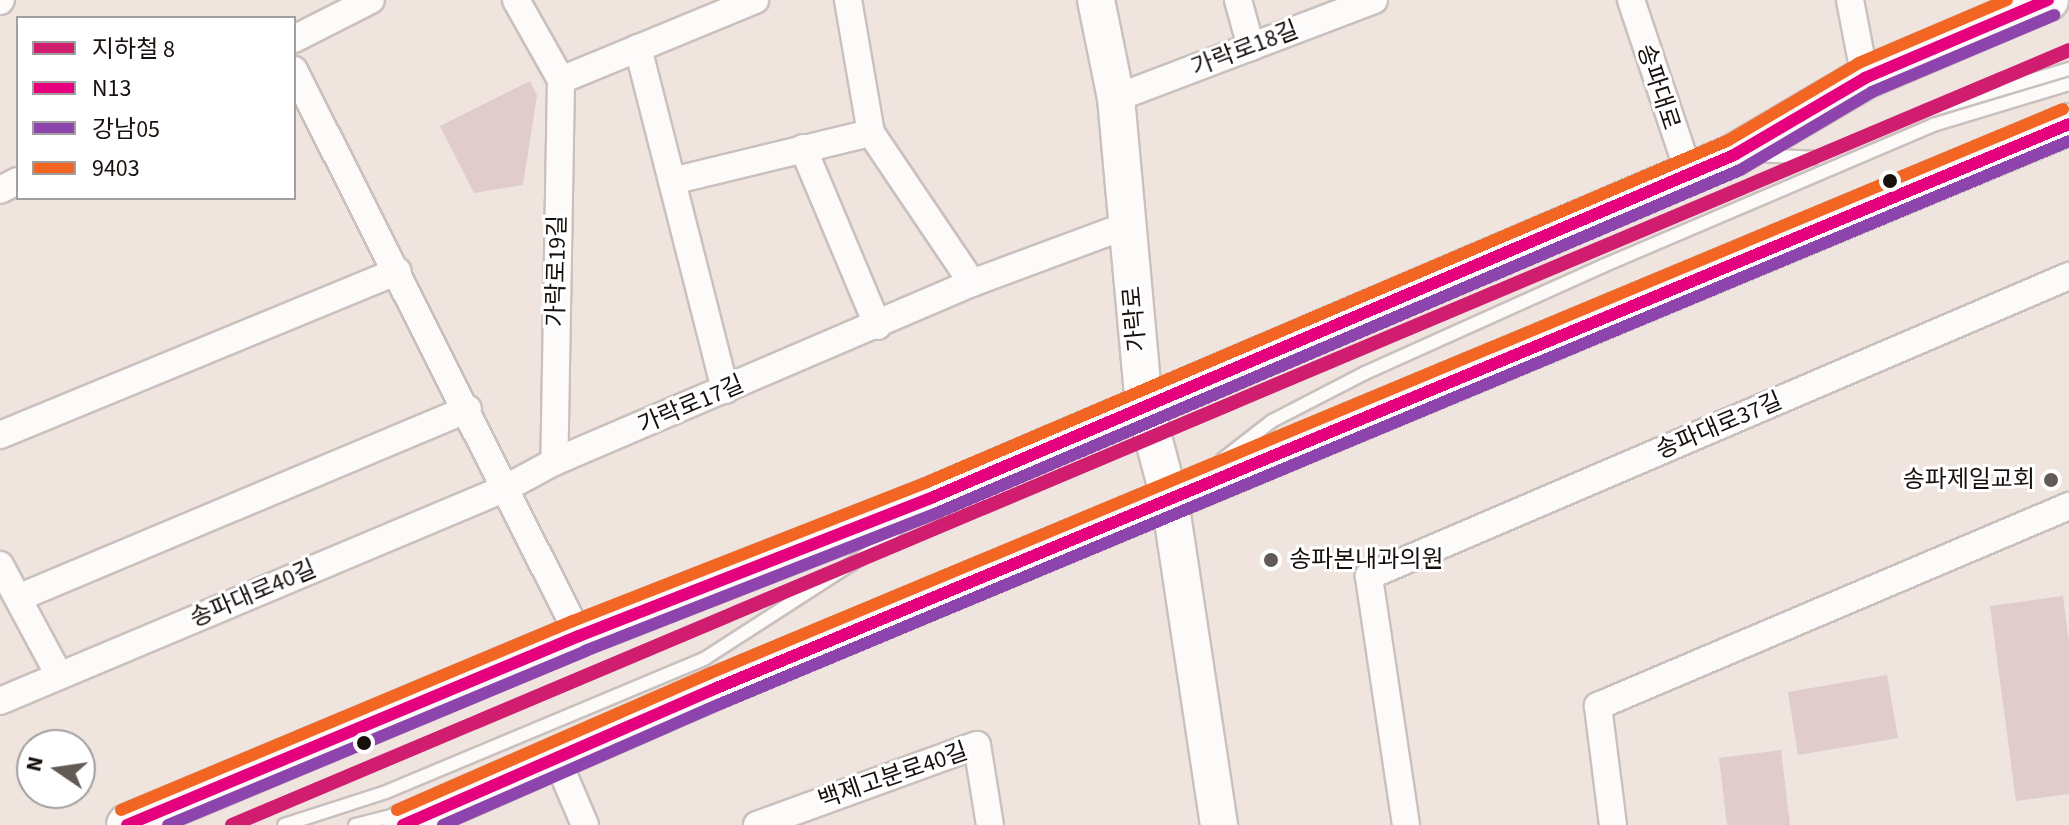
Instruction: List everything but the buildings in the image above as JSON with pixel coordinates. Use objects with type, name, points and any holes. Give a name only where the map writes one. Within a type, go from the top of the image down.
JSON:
[{"type":"main road","points":[[127,825],[579,636],[931,498],[1144,403],[1734,155],[1865,78],[2048,0]]},
{"type":"main road","points":[[403,825],[556,757],[2069,124]]},
{"type":"street","points":[[296,38],[371,0]]},
{"type":"street","points":[[516,0],[561,80],[755,0]]},
{"type":"street","points":[[848,0],[871,133],[972,283]]},
{"type":"street","name":"가락로","points":[[1096,0],[1116,98],[1144,403],[1170,501],[1219,825]]},
{"type":"street","points":[[1238,0],[1251,47]]},
{"type":"street","name":"가락로18길","points":[[1116,98],[1374,0]]},
{"type":"street","name":"송파대로","points":[[1631,0],[1689,173]]},
{"type":"street","points":[[1850,0],[1865,78]]},
{"type":"street","points":[[638,48],[725,390]]},
{"type":"street","points":[[296,74],[468,409],[579,636]]},
{"type":"street","name":"가락로19길","points":[[554,462],[561,80]]},
{"type":"street","points":[[672,181],[871,133]]},
{"type":"street","points":[[803,148],[878,326]]},
{"type":"street","name":"가락로17길","points":[[506,488],[554,462],[878,326],[972,283],[1128,225]]},
{"type":"street","points":[[0,435],[397,271]]},
{"type":"street","name":"송파대로37길","points":[[1406,825],[1369,576],[2069,276]]},
{"type":"street","points":[[18,598],[468,409]]},
{"type":"street","name":"송파대로40길","points":[[0,701],[506,488]]},
{"type":"street","points":[[1613,825],[1598,706],[2069,506]]},
{"type":"street","points":[[0,565],[59,675]]},
{"type":"street","name":"백제고분로40길","points":[[796,817],[977,745],[990,825]]},
{"type":"street","points":[[556,757],[585,825]]},
{"type":"street","points":[[757,825],[796,817]]},
{"type":"lane","points":[[1734,155],[1818,158],[1928,111],[2069,69]]},
{"type":"lane","points":[[1170,501],[1272,421],[1365,373],[1933,125],[2069,84]]},
{"type":"lane","points":[[284,825],[386,792],[704,659],[875,549],[931,498]]},
{"type":"lane","points":[[355,825],[456,802]]},
{"type":"metro line","name":"8","points":[[232,825],[2069,50]]},
{"type":"transit line","name":"9403","points":[[121,810],[573,621],[925,483],[1727,141],[1859,63],[2007,0]]},
{"type":"transit line","name":"N13","points":[[127,825],[579,636],[931,498],[1734,155],[1865,78],[2048,0]]},
{"type":"transit line","name":"강남05","points":[[168,825],[585,651],[937,513],[1740,170],[1872,92],[2054,15]]},
{"type":"transit line","name":"9403","points":[[397,810],[708,674],[2063,109]]},
{"type":"transit line","name":"N13","points":[[403,825],[714,689],[2069,124]]},
{"type":"transit line","name":"강남05","points":[[443,825],[720,704],[2069,141]]},
{"type":"place","name":"송파제일교회","points":[[2051,480]]},
{"type":"place","name":"송파본내과의원","points":[[1271,560]]}]
